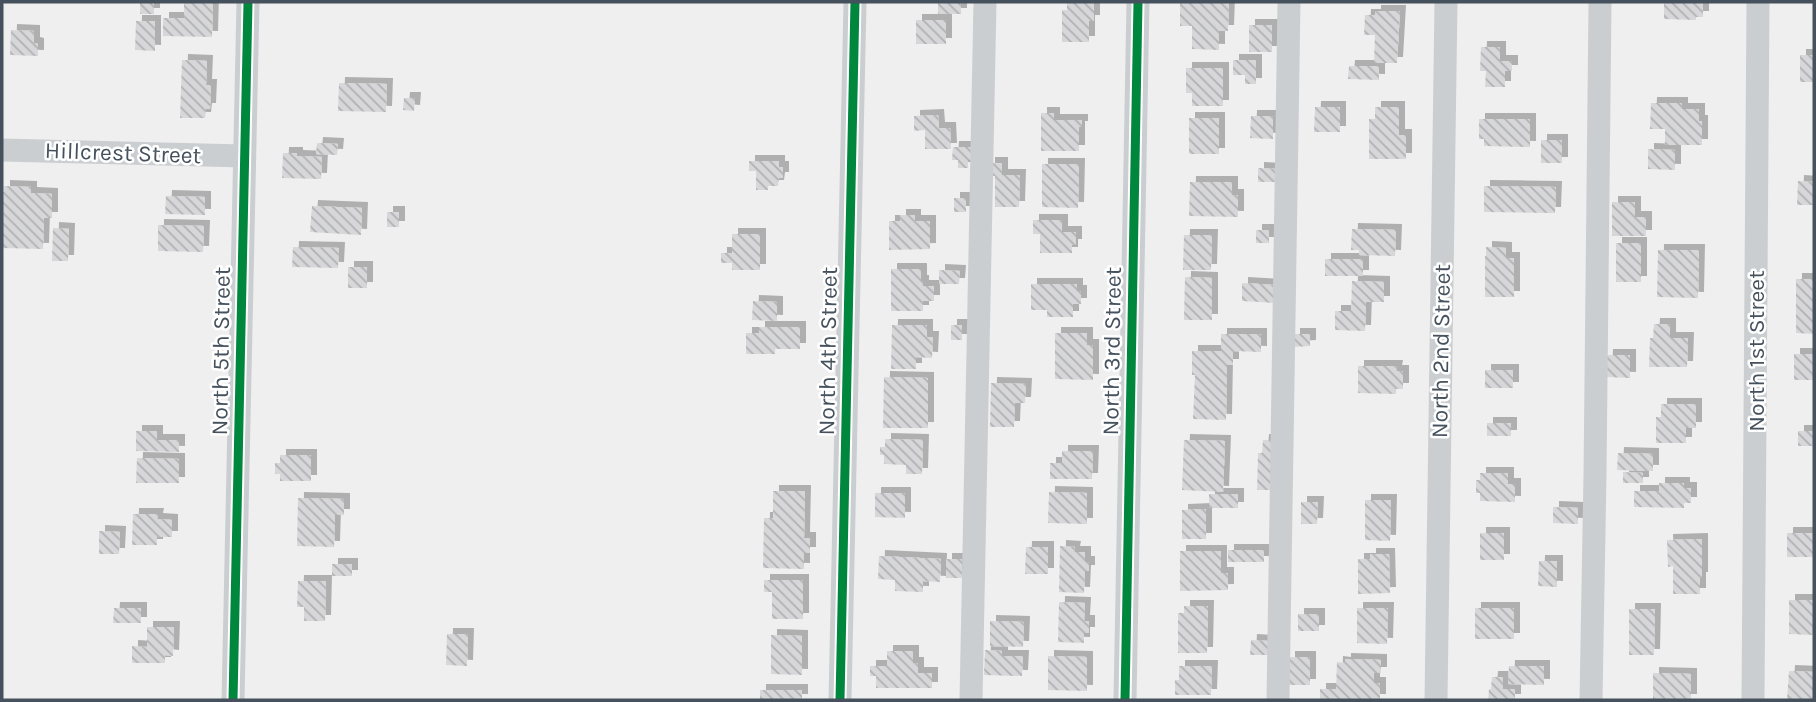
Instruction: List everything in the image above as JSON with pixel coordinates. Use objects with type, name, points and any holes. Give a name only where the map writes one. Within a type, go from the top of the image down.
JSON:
[{"type":"street","name":"North 5th Street","points":[[233,700],[248,2]]},
{"type":"street","name":"North 4th Street","points":[[840,700],[855,2]]},
{"type":"street","points":[[971,700],[985,2]]},
{"type":"street","name":"North 3rd Street","points":[[1125,700],[1138,2]]},
{"type":"street","points":[[1278,700],[1289,2]]},
{"type":"street","name":"North 2nd Street","points":[[1436,700],[1446,2]]},
{"type":"street","points":[[1591,700],[1600,2]]},
{"type":"street","name":"North 1st Street","points":[[1752,700],[1758,2]]},
{"type":"street","name":"Hillcrest Street","points":[[2,150],[244,156]]},
{"type":"building","points":[[140,2],[154,2],[154,14],[140,14]]},
{"type":"building","points":[[184,2],[213,2],[212,37],[163,36],[163,18],[184,18]]},
{"type":"building","points":[[938,2],[961,3],[961,14],[938,14]]},
{"type":"building","points":[[1067,2],[1094,2],[1094,21],[1089,21],[1089,42],[1062,42],[1062,10],[1067,10]]},
{"type":"building","points":[[1180,2],[1229,3],[1228,31],[1219,31],[1219,50],[1192,49],[1192,26],[1180,26]]},
{"type":"building","points":[[1664,2],[1703,2],[1703,17],[1696,17],[1696,20],[1664,19]]},
{"type":"building","points":[[1375,11],[1400,11],[1397,63],[1374,63],[1375,35],[1364,35],[1365,15],[1375,15]]},
{"type":"building","points":[[916,20],[946,20],[946,44],[916,44]]},
{"type":"building","points":[[136,21],[155,21],[155,51],[135,50]]},
{"type":"building","points":[[1249,25],[1272,25],[1272,52],[1249,52]]},
{"type":"building","points":[[11,30],[34,31],[38,56],[10,55]]},
{"type":"building","points":[[1481,47],[1500,47],[1500,61],[1512,61],[1512,71],[1505,71],[1505,87],[1485,87],[1486,71],[1480,71]]},
{"type":"building","points":[[1800,55],[1814,55],[1814,82],[1800,82]]},
{"type":"building","points":[[182,60],[207,61],[206,85],[211,85],[210,109],[206,109],[205,118],[180,118]]},
{"type":"building","points":[[1233,60],[1256,60],[1256,84],[1245,84],[1245,75],[1233,75]]},
{"type":"building","points":[[1349,66],[1379,66],[1379,80],[1348,79]]},
{"type":"building","points":[[1186,68],[1223,68],[1223,106],[1192,106],[1192,93],[1186,93]]},
{"type":"building","points":[[339,83],[387,84],[386,112],[338,111]]},
{"type":"building","points":[[404,98],[415,98],[414,111],[403,110]]},
{"type":"building","points":[[1651,103],[1682,103],[1682,109],[1699,109],[1702,145],[1665,145],[1665,129],[1650,129]]},
{"type":"building","points":[[1315,107],[1340,107],[1340,132],[1314,132]]},
{"type":"building","points":[[1375,107],[1399,107],[1399,135],[1406,135],[1406,159],[1369,159],[1369,119],[1375,119]]},
{"type":"building","points":[[1041,113],[1054,113],[1054,120],[1082,120],[1082,127],[1079,127],[1079,151],[1041,151]]},
{"type":"building","points":[[938,115],[939,128],[950,128],[951,149],[925,149],[925,130],[914,131],[914,116]]},
{"type":"building","points":[[1251,116],[1273,116],[1273,139],[1250,138]]},
{"type":"building","points":[[1189,118],[1219,118],[1219,154],[1189,154]]},
{"type":"building","points":[[1479,119],[1530,119],[1530,147],[1484,146],[1484,139],[1479,139]]},
{"type":"building","points":[[1541,140],[1562,140],[1562,163],[1541,163]]},
{"type":"building","points":[[317,143],[338,144],[337,155],[316,154]]},
{"type":"building","points":[[953,147],[971,147],[968,168],[958,168],[958,160],[952,160]]},
{"type":"building","points":[[1648,149],[1675,150],[1675,170],[1648,169]]},
{"type":"building","points":[[283,153],[322,157],[321,179],[282,178]]},
{"type":"building","points":[[749,161],[779,161],[779,167],[783,167],[783,178],[779,178],[778,186],[768,186],[768,190],[756,190],[756,171],[749,171]]},
{"type":"building","points":[[989,163],[1002,163],[1002,175],[1020,175],[1019,207],[995,207],[995,176],[989,176]]},
{"type":"building","points":[[1042,164],[1079,164],[1078,208],[1042,207]]},
{"type":"building","points":[[1258,168],[1276,169],[1276,182],[1258,182]]},
{"type":"building","points":[[1798,181],[1814,182],[1814,205],[1797,205]]},
{"type":"building","points":[[1190,182],[1232,182],[1232,195],[1238,195],[1238,217],[1189,216]]},
{"type":"building","points":[[4,186],[31,187],[31,193],[52,194],[52,218],[44,218],[43,249],[2,248]]},
{"type":"building","points":[[1484,186],[1556,187],[1555,213],[1484,212]]},
{"type":"building","points":[[166,196],[205,197],[205,215],[165,214]]},
{"type":"building","points":[[954,198],[966,198],[966,212],[954,212]]},
{"type":"building","points":[[1612,202],[1635,202],[1635,217],[1646,217],[1646,236],[1612,236]]},
{"type":"building","points":[[312,206],[362,208],[361,235],[310,232]]},
{"type":"building","points":[[387,212],[399,212],[399,227],[387,227]]},
{"type":"building","points":[[900,215],[915,215],[915,221],[930,221],[930,249],[889,250],[889,221],[900,221]]},
{"type":"building","points":[[1033,220],[1062,220],[1062,232],[1076,232],[1076,245],[1072,245],[1072,253],[1040,253],[1040,234],[1033,234]]},
{"type":"building","points":[[158,225],[204,226],[203,252],[158,251]]},
{"type":"building","points":[[53,228],[69,229],[68,261],[52,261]]},
{"type":"building","points":[[1352,229],[1396,230],[1395,256],[1359,255],[1359,250],[1351,250]]},
{"type":"building","points":[[1256,230],[1269,230],[1269,243],[1256,243]]},
{"type":"building","points":[[732,234],[760,234],[760,270],[732,270],[732,263],[721,263],[721,253],[732,253]]},
{"type":"building","points":[[1184,235],[1212,235],[1211,270],[1183,270]]},
{"type":"building","points":[[1616,243],[1641,243],[1641,282],[1616,282]]},
{"type":"building","points":[[293,247],[339,248],[338,268],[292,267]]},
{"type":"building","points":[[1486,247],[1506,248],[1506,258],[1514,258],[1514,297],[1485,297]]},
{"type":"building","points":[[1658,250],[1699,250],[1698,298],[1657,297]]},
{"type":"building","points":[[1325,259],[1363,259],[1363,276],[1325,276]]},
{"type":"building","points":[[348,267],[367,267],[367,288],[348,288]]},
{"type":"building","points":[[891,269],[921,269],[923,286],[934,286],[934,301],[923,301],[923,311],[891,311]]},
{"type":"building","points":[[939,270],[960,271],[959,284],[939,284]]},
{"type":"building","points":[[1185,277],[1212,278],[1212,320],[1184,320]]},
{"type":"building","points":[[1796,279],[1814,279],[1814,334],[1796,333]]},
{"type":"building","points":[[1352,281],[1384,282],[1384,302],[1366,302],[1365,331],[1335,330],[1335,311],[1351,311]]},
{"type":"building","points":[[1242,283],[1278,285],[1276,303],[1242,301]]},
{"type":"building","points":[[1031,284],[1077,284],[1077,291],[1081,291],[1081,304],[1073,304],[1073,317],[1047,317],[1047,310],[1031,310]]},
{"type":"building","points":[[753,301],[777,302],[777,321],[752,320]]},
{"type":"building","points":[[1654,324],[1670,324],[1670,338],[1688,338],[1687,367],[1649,367],[1650,338],[1653,338]]},
{"type":"building","points":[[892,325],[927,325],[927,337],[933,337],[932,358],[916,357],[916,369],[891,369]]},
{"type":"building","points":[[951,325],[962,325],[962,340],[951,340]]},
{"type":"building","points":[[759,327],[800,327],[800,349],[775,349],[775,354],[746,354],[746,333],[759,333]]},
{"type":"building","points":[[1055,333],[1087,333],[1087,345],[1093,345],[1093,380],[1055,379]]},
{"type":"building","points":[[1221,334],[1261,334],[1261,352],[1233,351],[1233,365],[1227,365],[1226,420],[1193,419],[1195,375],[1192,375],[1192,351],[1221,351]]},
{"type":"building","points":[[1294,334],[1310,334],[1310,346],[1294,347]]},
{"type":"building","points":[[1794,354],[1814,354],[1814,380],[1794,380]]},
{"type":"building","points":[[1607,355],[1630,355],[1630,378],[1606,377]]},
{"type":"building","points":[[1358,366],[1397,366],[1396,371],[1403,371],[1403,389],[1396,389],[1396,394],[1358,393]]},
{"type":"building","points":[[1485,370],[1513,370],[1513,388],[1485,388]]},
{"type":"building","points":[[884,377],[928,378],[928,428],[883,428]]},
{"type":"building","points":[[991,383],[1026,384],[1025,403],[1015,403],[1014,427],[990,427]]},
{"type":"building","points":[[1661,404],[1696,404],[1696,428],[1686,428],[1686,443],[1656,443],[1656,417],[1661,417]]},
{"type":"building","points":[[1487,423],[1511,423],[1511,436],[1487,436]]},
{"type":"building","points":[[136,431],[157,431],[157,440],[179,440],[179,452],[136,451]]},
{"type":"building","points":[[1798,431],[1814,431],[1814,446],[1798,446]]},
{"type":"building","points":[[885,439],[923,440],[922,474],[906,474],[906,465],[884,464],[880,447],[885,447]]},
{"type":"building","points":[[1184,440],[1225,441],[1223,492],[1182,490]]},
{"type":"building","points":[[1263,440],[1275,440],[1274,490],[1257,490],[1258,453],[1262,453]]},
{"type":"building","points":[[1062,451],[1093,451],[1092,479],[1050,479],[1050,463],[1062,463]]},
{"type":"building","points":[[1618,453],[1653,454],[1653,471],[1617,470]]},
{"type":"building","points":[[280,455],[311,455],[311,481],[280,481],[280,474],[275,474],[275,463],[280,463]]},
{"type":"building","points":[[137,458],[179,459],[179,483],[136,483]]},
{"type":"building","points":[[1623,472],[1643,473],[1643,483],[1623,483]]},
{"type":"building","points":[[1480,473],[1508,473],[1508,484],[1515,484],[1515,502],[1480,501],[1480,493],[1476,493],[1476,480],[1480,480]]},
{"type":"building","points":[[1659,483],[1684,483],[1684,488],[1691,488],[1691,503],[1684,503],[1684,508],[1634,507],[1634,491],[1659,491]]},
{"type":"building","points":[[773,491],[805,491],[804,538],[810,538],[810,553],[804,553],[804,569],[763,568],[764,518],[773,518]]},
{"type":"building","points":[[1049,492],[1087,493],[1087,524],[1048,523]]},
{"type":"building","points":[[875,493],[905,493],[905,518],[875,517]]},
{"type":"building","points":[[1209,494],[1238,494],[1238,508],[1209,508]]},
{"type":"building","points":[[298,498],[344,499],[344,515],[335,515],[334,547],[297,546]]},
{"type":"building","points":[[1365,500],[1391,500],[1390,541],[1365,540]]},
{"type":"building","points":[[1301,502],[1318,502],[1317,524],[1301,524]]},
{"type":"building","points":[[1553,507],[1578,508],[1578,524],[1553,523]]},
{"type":"building","points":[[1206,509],[1206,539],[1182,539],[1182,510]]},
{"type":"building","points":[[133,514],[158,514],[157,519],[172,520],[172,537],[157,537],[157,545],[132,545]]},
{"type":"building","points":[[99,531],[120,532],[119,554],[99,554]]},
{"type":"building","points":[[1480,533],[1504,533],[1504,560],[1480,560]]},
{"type":"building","points":[[1787,533],[1814,533],[1814,557],[1787,557]]},
{"type":"building","points":[[1702,539],[1700,594],[1673,594],[1673,566],[1668,567],[1667,540]]},
{"type":"building","points":[[1060,546],[1075,547],[1074,552],[1085,552],[1089,571],[1085,571],[1084,593],[1059,592]]},
{"type":"building","points":[[1026,547],[1048,547],[1048,574],[1025,574]]},
{"type":"building","points":[[1228,550],[1264,550],[1264,562],[1228,562]]},
{"type":"building","points":[[1180,551],[1221,551],[1221,573],[1228,573],[1228,590],[1180,591]]},
{"type":"building","points":[[1370,554],[1389,554],[1390,593],[1358,594],[1358,559],[1370,559]]},
{"type":"building","points":[[879,556],[941,559],[940,582],[923,581],[923,592],[895,591],[895,580],[878,579]]},
{"type":"building","points":[[946,559],[962,559],[962,578],[946,578]]},
{"type":"building","points":[[1539,561],[1557,561],[1557,587],[1538,586]]},
{"type":"building","points":[[332,564],[352,564],[352,576],[332,576]]},
{"type":"building","points":[[764,580],[803,580],[803,619],[772,619],[772,592],[764,592]]},
{"type":"building","points":[[298,581],[326,581],[325,621],[304,621],[304,607],[297,607]]},
{"type":"building","points":[[1789,600],[1814,600],[1814,635],[1789,634]]},
{"type":"building","points":[[1059,602],[1085,603],[1084,621],[1089,621],[1089,633],[1084,633],[1084,643],[1058,642]]},
{"type":"building","points":[[1184,606],[1208,606],[1207,653],[1178,653],[1178,613],[1184,613]]},
{"type":"building","points":[[114,608],[141,608],[141,623],[113,623]]},
{"type":"building","points":[[1357,608],[1388,608],[1387,644],[1357,643]]},
{"type":"building","points":[[1475,608],[1514,608],[1514,639],[1475,639]]},
{"type":"building","points":[[1629,609],[1655,609],[1654,655],[1629,655]]},
{"type":"building","points":[[1298,614],[1319,614],[1319,631],[1298,631]]},
{"type":"building","points":[[990,621],[1024,622],[1023,647],[990,646]]},
{"type":"building","points":[[147,627],[174,627],[173,656],[165,655],[165,663],[132,663],[132,646],[147,647]]},
{"type":"building","points":[[447,634],[468,634],[467,666],[446,665]]},
{"type":"building","points":[[771,635],[802,636],[802,675],[771,674]]},
{"type":"building","points":[[1251,640],[1268,641],[1268,655],[1250,655]]},
{"type":"building","points":[[985,650],[1002,651],[1002,656],[1023,656],[1022,676],[984,675]]},
{"type":"building","points":[[887,651],[913,651],[913,663],[918,663],[918,673],[932,673],[932,688],[876,688],[876,676],[870,676],[870,666],[887,666]]},
{"type":"building","points":[[1048,656],[1087,657],[1087,691],[1048,690]]},
{"type":"building","points":[[1289,657],[1310,657],[1310,685],[1289,685]]},
{"type":"building","points":[[1345,659],[1381,660],[1381,673],[1374,673],[1374,683],[1380,683],[1380,700],[1320,700],[1320,689],[1336,689],[1337,662],[1345,663]]},
{"type":"building","points":[[1179,666],[1212,666],[1211,695],[1175,695]]},
{"type":"building","points":[[1509,666],[1544,666],[1544,685],[1508,684]]},
{"type":"building","points":[[1789,671],[1814,672],[1814,700],[1787,700]]},
{"type":"building","points":[[1653,673],[1691,674],[1691,700],[1653,700]]},
{"type":"building","points":[[1492,677],[1503,677],[1503,689],[1515,689],[1515,700],[1488,700]]},
{"type":"building","points":[[760,690],[802,690],[802,700],[760,700]]},
{"type":"cycle path","points":[[233,700],[248,2]]},
{"type":"cycle path","points":[[840,700],[855,2]]},
{"type":"cycle path","points":[[1125,700],[1138,2]]}]
